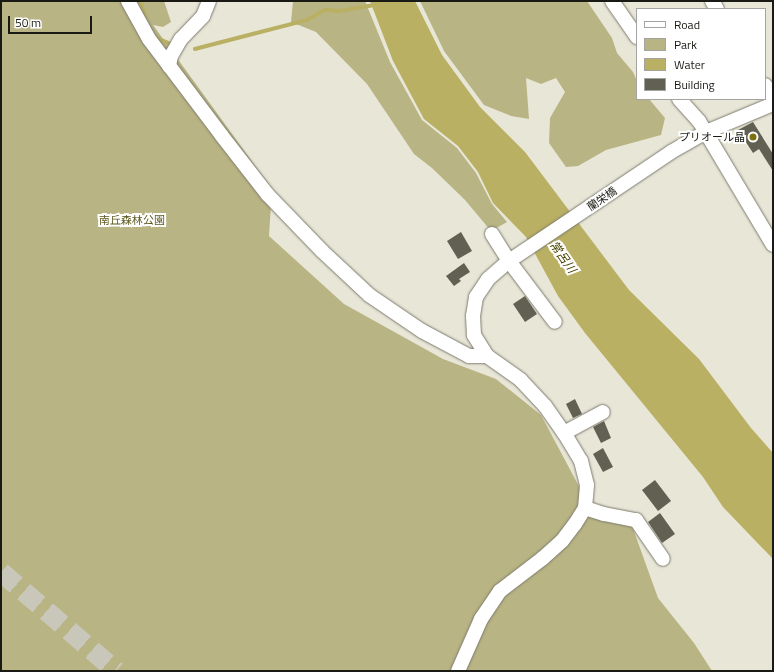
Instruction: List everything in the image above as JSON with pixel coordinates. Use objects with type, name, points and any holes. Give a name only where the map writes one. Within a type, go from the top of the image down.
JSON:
[{"type":"street","points":[[128,1],[149,39],[268,195],[322,251],[369,295],[422,331],[469,356],[487,356],[521,380],[545,406],[564,433],[581,462],[587,485],[585,508],[562,541],[543,558],[500,591],[481,619],[458,671]]},
{"type":"street","points":[[169,66],[171,56],[181,39],[203,16],[209,1]]},
{"type":"street","points":[[612,1],[636,36]]},
{"type":"street","points":[[766,87],[773,98]]},
{"type":"street","points":[[680,100],[699,121],[773,245]]},
{"type":"street","name":"蘭栄橋","points":[[487,356],[474,335],[474,316],[476,297],[488,279],[512,260],[691,140],[706,132],[773,104]]},
{"type":"street","points":[[492,234],[555,322]]},
{"type":"street","points":[[564,433],[603,412]]},
{"type":"street","points":[[585,508],[604,514],[636,520],[663,559]]},
{"type":"green space","name":"南丘森林公園","points":[[1,1],[164,1],[171,22],[163,27],[153,25],[272,189],[269,236],[344,304],[443,359],[496,379],[541,415],[582,492],[603,519],[631,523],[658,598],[694,643],[712,671],[1,671]]},
{"type":"green space","points":[[293,1],[365,1],[390,62],[422,120],[457,148],[476,173],[492,204],[507,222],[491,231],[465,200],[432,168],[414,154],[367,84],[316,32],[291,22]]},
{"type":"green space","points":[[420,1],[587,1],[612,38],[617,53],[633,72],[636,79],[636,100],[650,100],[665,118],[661,135],[606,150],[578,166],[566,167],[549,143],[550,118],[565,92],[556,78],[541,84],[526,78],[529,119],[511,116],[484,105],[444,51]]},
{"type":"water","name":"常呂川","points":[[370,1],[415,1],[442,55],[480,107],[525,152],[629,290],[699,359],[751,428],[773,453],[773,559],[723,507],[703,477],[585,333],[558,296],[526,237],[493,203],[478,172],[458,146],[424,119],[393,61]]},
{"type":"building","name":"プリオール晶","points":[[753,122],[773,154],[773,171],[759,149],[753,153],[738,130]]},
{"type":"building","points":[[461,232],[472,251],[458,259],[447,241]]},
{"type":"building","points":[[464,263],[470,272],[459,279],[461,281],[454,286],[446,276]]},
{"type":"building","points":[[525,296],[537,314],[525,322],[513,304]]},
{"type":"building","points":[[575,399],[582,414],[573,418],[566,404]]},
{"type":"building","points":[[604,421],[611,438],[601,443],[593,427]]},
{"type":"building","points":[[603,448],[613,467],[603,472],[593,454]]},
{"type":"building","points":[[655,480],[671,501],[658,511],[642,490]]},
{"type":"building","points":[[660,513],[675,534],[662,543],[648,522]]},
{"type":"waterway","points":[[141,1],[147,23]]},
{"type":"waterway","points":[[195,49],[307,20],[325,10],[340,11],[375,5]]},
{"type":"waterway","points":[[155,37],[171,44]]},
{"type":"tunnel","points":[[1,572],[116,671]]},
{"type":"place","name":"プリオール晶","points":[[753,137]]}]
